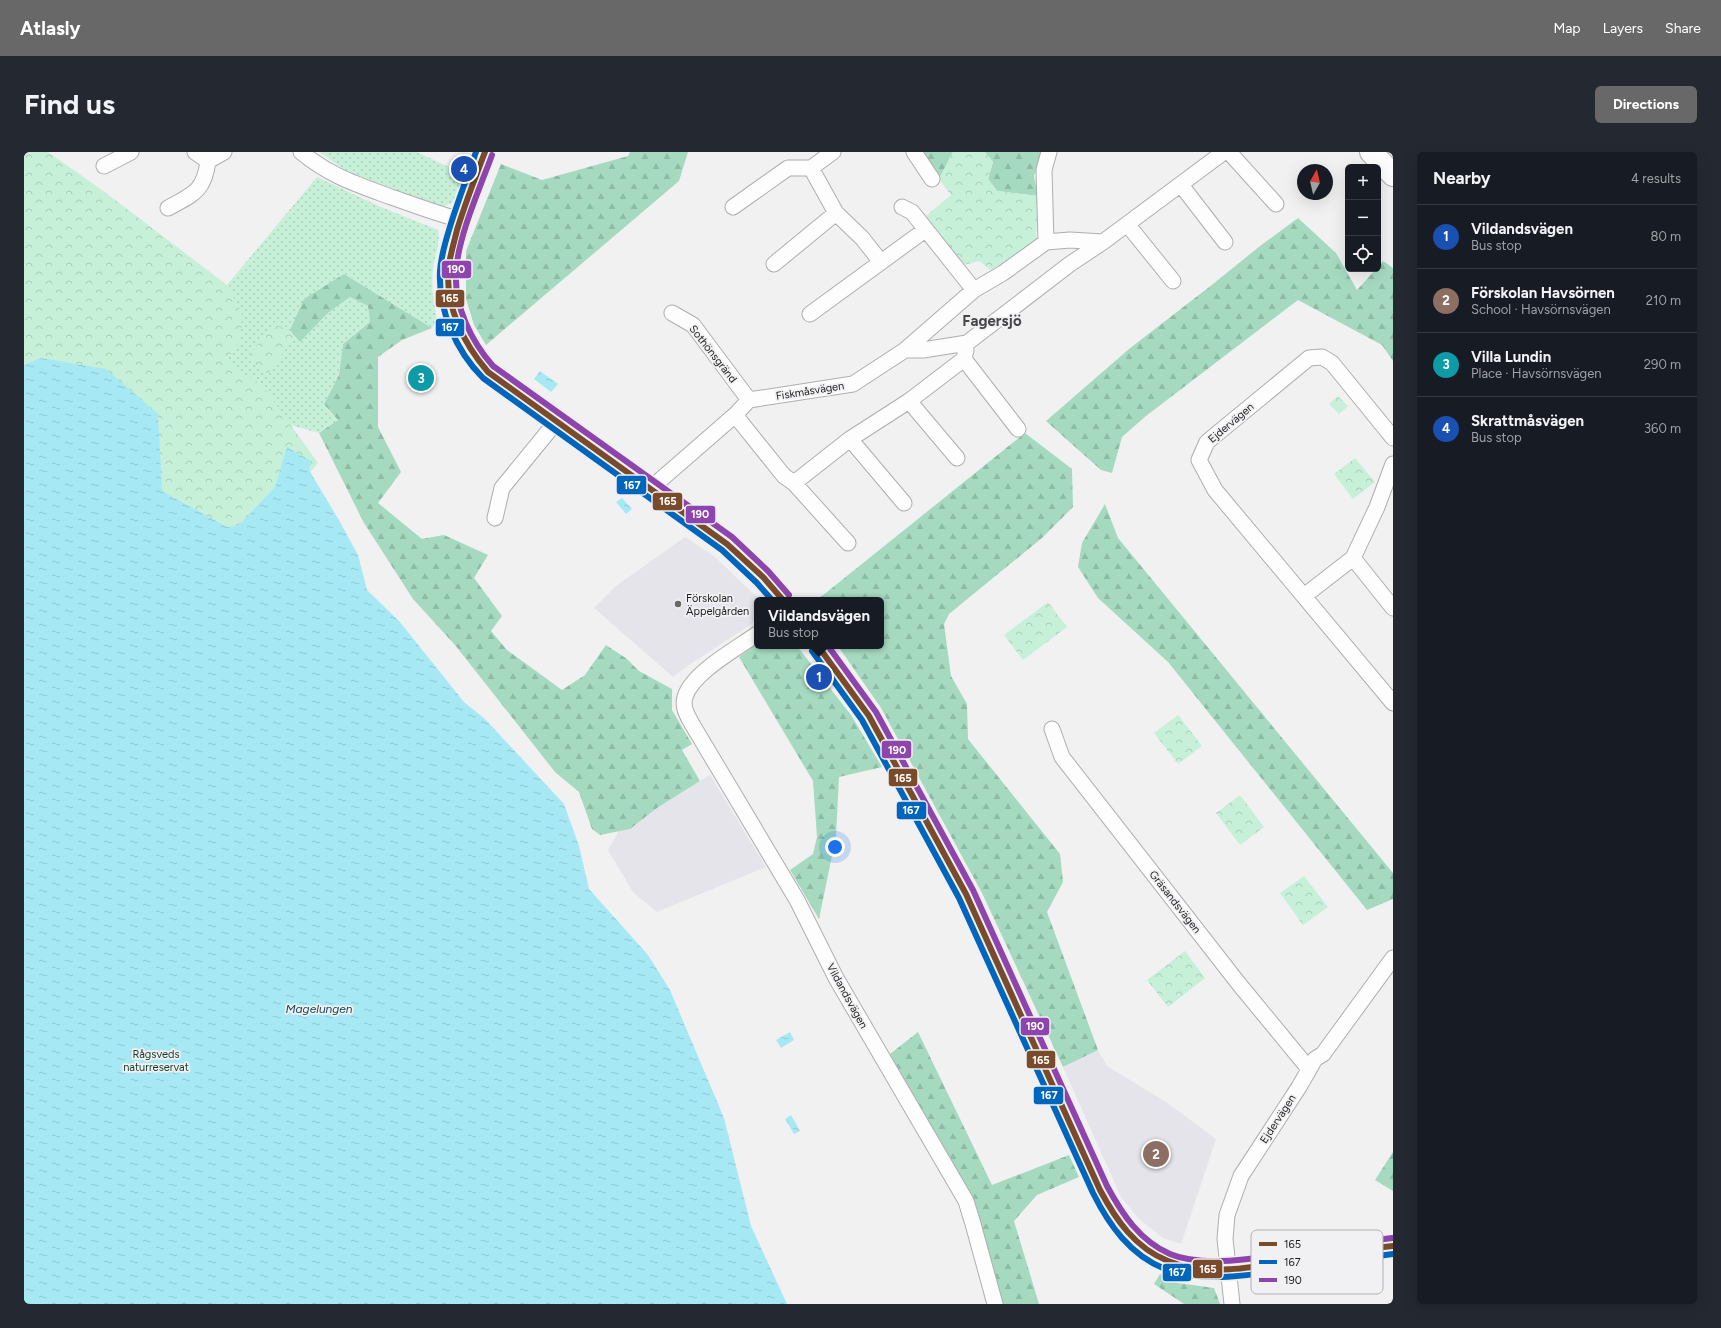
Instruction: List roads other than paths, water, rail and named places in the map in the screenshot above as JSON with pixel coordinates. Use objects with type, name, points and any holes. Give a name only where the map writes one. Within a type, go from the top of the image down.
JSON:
[{"type":"main road","points":[[1370,152],[1393,175]]},
{"type":"street","points":[[104,166],[131,152]]},
{"type":"street","points":[[196,152],[208,161]]},
{"type":"street","points":[[208,161],[224,152]]},
{"type":"street","points":[[301,152],[318,166],[343,179],[440,214],[462,220]]},
{"type":"street","points":[[485,152],[465,205],[462,220],[453,246],[448,271],[449,291],[459,329],[475,358],[488,372],[727,544],[763,577],[780,597]]},
{"type":"street","points":[[733,207],[788,168],[811,168],[833,152]]},
{"type":"street","points":[[914,152],[932,179]]},
{"type":"street","points":[[1049,152],[1044,170],[1046,242],[1070,240],[1103,242]]},
{"type":"street","points":[[905,350],[923,350],[967,343],[1070,264],[1103,242],[1224,152]]},
{"type":"street","points":[[1229,152],[1276,204]]},
{"type":"street","points":[[168,208],[197,192],[206,175],[208,161]]},
{"type":"street","points":[[811,168],[836,213],[862,238],[881,262]]},
{"type":"street","points":[[1181,185],[1225,242]]},
{"type":"street","points":[[902,208],[912,212],[974,290]]},
{"type":"street","points":[[774,264],[836,213]]},
{"type":"street","points":[[1127,224],[1173,281]]},
{"type":"street","points":[[810,314],[925,230]]},
{"type":"street","name":"Fiskmåsvägen","points":[[749,400],[853,384],[905,350],[974,290],[1003,273],[1046,242]]},
{"type":"street","name":"Sothönsgränd","points":[[672,313],[693,325],[749,400]]},
{"type":"street","points":[[794,483],[850,439],[909,401],[964,359],[967,343]]},
{"type":"street","name":"Ejdervägen","points":[[1393,438],[1332,363],[1322,357],[1309,358],[1207,442],[1199,460],[1214,490],[1393,703]]},
{"type":"street","points":[[964,359],[1018,429]]},
{"type":"street","points":[[650,489],[735,415],[749,400]]},
{"type":"street","points":[[909,401],[956,458]]},
{"type":"street","points":[[735,415],[784,476],[794,483],[848,544]]},
{"type":"street","points":[[495,518],[502,488],[556,422]]},
{"type":"street","points":[[850,439],[904,502]]},
{"type":"street","points":[[1304,596],[1353,558],[1377,507],[1393,464]]},
{"type":"street","points":[[1353,558],[1393,608]]},
{"type":"street","name":"Vildandsvägen","points":[[754,636],[700,674],[691,686],[685,698],[685,710],[797,900],[836,978],[966,1201],[995,1304]]},
{"type":"street","points":[[820,649],[869,716],[966,894],[1112,1214],[1137,1242],[1168,1262],[1194,1268],[1251,1265]]},
{"type":"street","name":"Gräsandsvägen","points":[[1052,728],[1062,757],[1239,984],[1309,1069]]},
{"type":"street","name":"Ejdervägen","points":[[1232,1304],[1225,1239],[1227,1215],[1241,1176],[1299,1087],[1315,1059],[1323,1054],[1393,958]]},
{"type":"street","points":[[1383,1247],[1393,1246]]},
{"type":"water","name":"Magelungen","points":[[41,358],[106,369],[158,414],[162,491],[227,527],[238,526],[275,487],[287,447],[311,461],[309,470],[358,555],[367,590],[399,621],[464,702],[485,719],[564,804],[579,846],[589,889],[648,955],[670,990],[724,1118],[751,1226],[787,1304],[24,1304],[24,365]]},
{"type":"water","points":[[540,371],[558,384],[551,392],[534,379]]},
{"type":"water","points":[[622,498],[632,509],[626,514],[616,502]]},
{"type":"water","points":[[790,1032],[794,1040],[781,1048],[776,1040]]},
{"type":"water","points":[[791,1115],[800,1131],[794,1134],[785,1119]]},
{"type":"place","name":"Skrattmåsvägen","points":[[464,169]]},
{"type":"place","name":"Villa Lundin","points":[[421,378]]},
{"type":"place","name":"Förskolan Äppelgården","points":[[678,604]]},
{"type":"place","name":"Vildandsvägen","points":[[819,677]]},
{"type":"place","name":"Förskolan Havsörnen","points":[[1156,1154]]},
{"type":"district","name":"Fagersjö","points":[[992,321]]},
{"type":"park label","name":"Rågsveds naturreservat","points":[[156,1060]]}]
